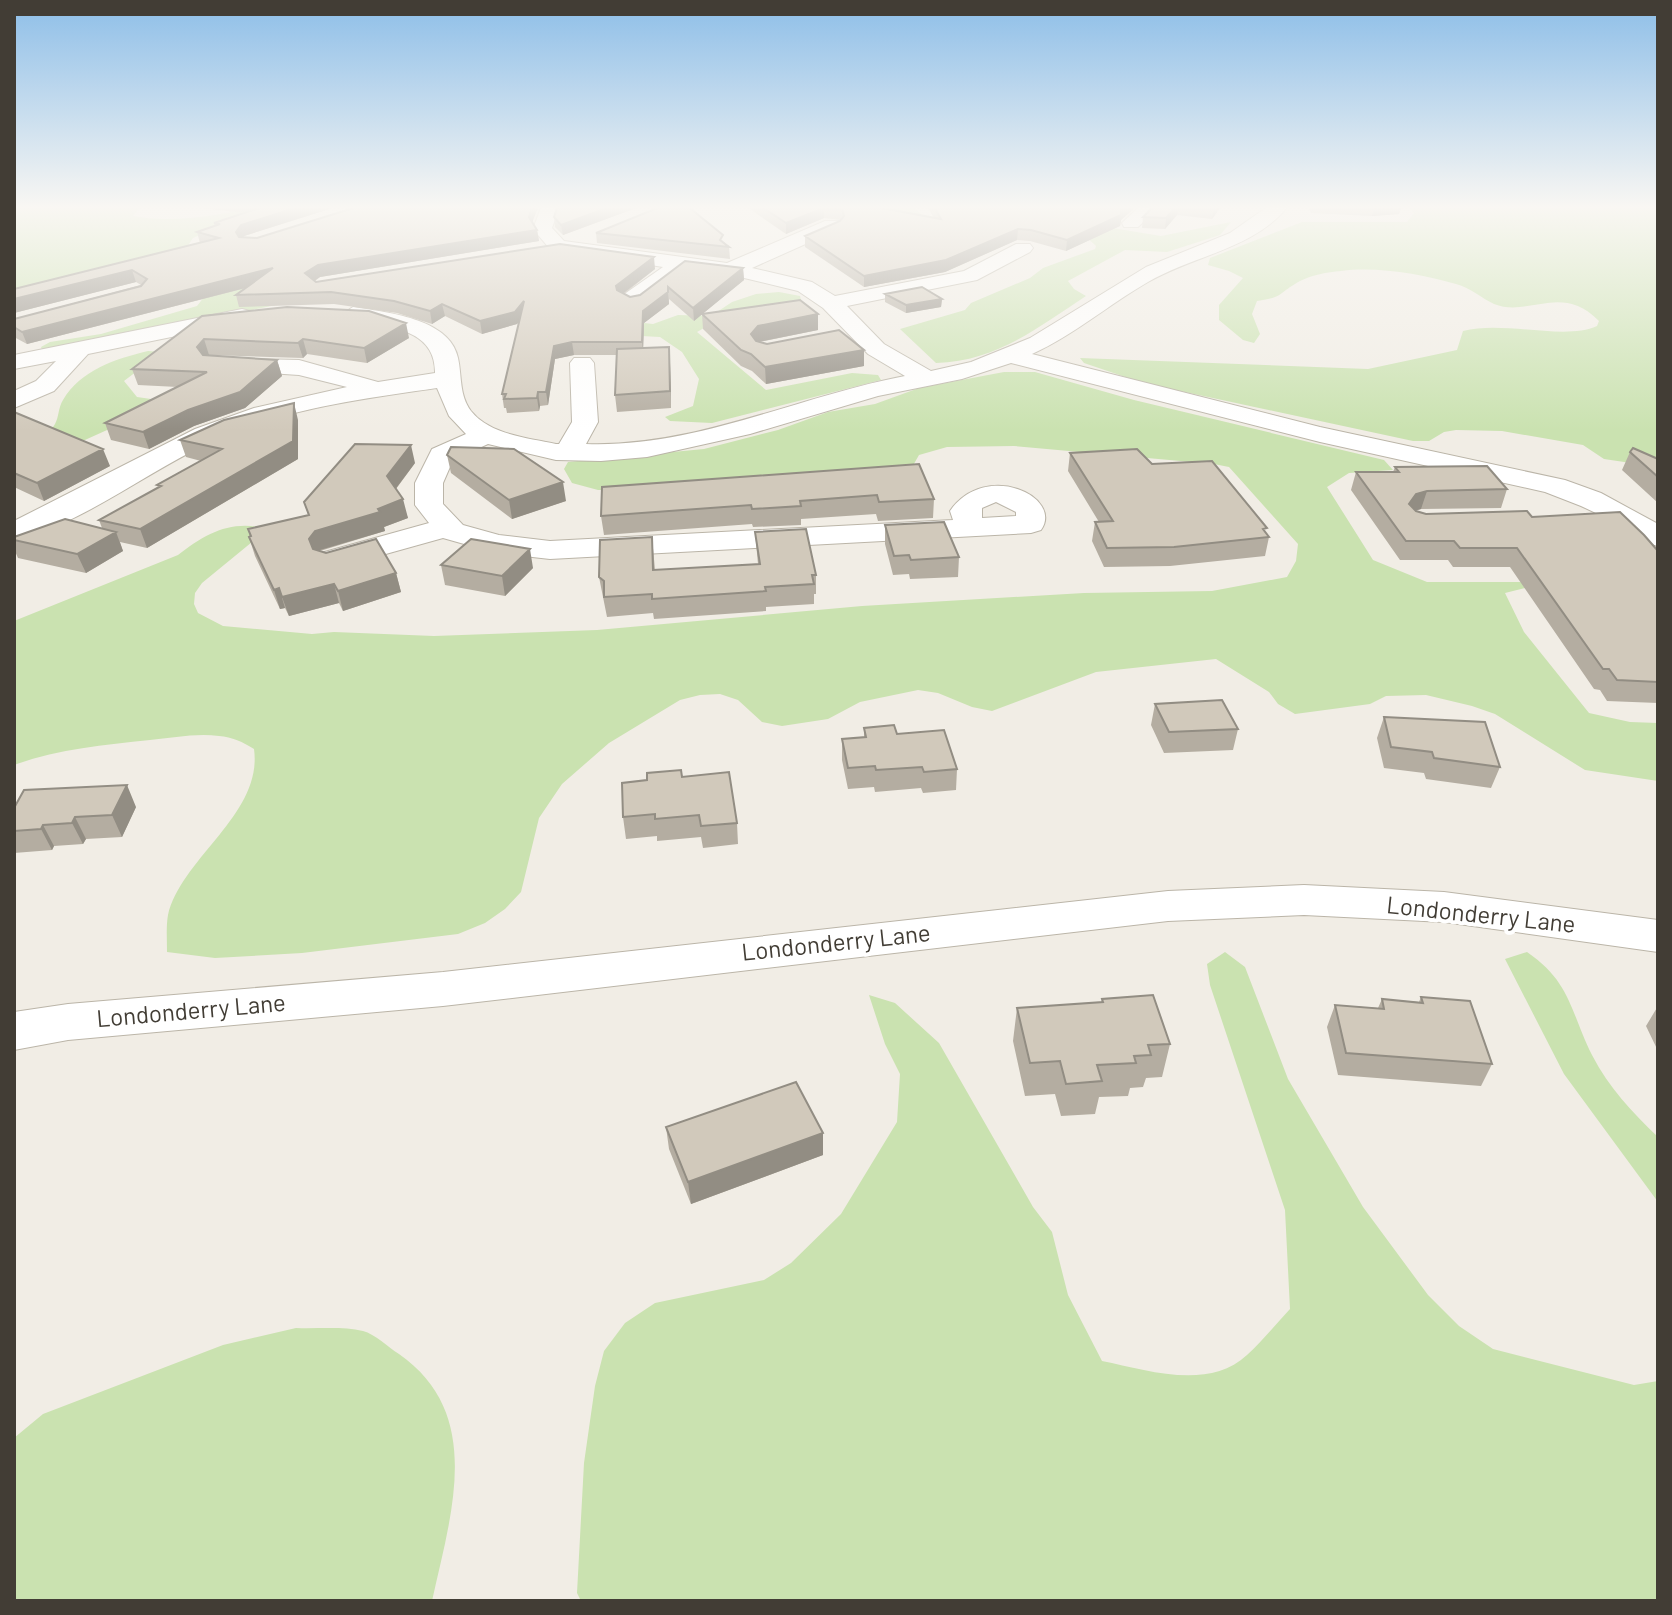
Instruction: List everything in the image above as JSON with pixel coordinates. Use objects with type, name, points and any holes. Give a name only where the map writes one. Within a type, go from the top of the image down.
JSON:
[{"type":"street","points":[[631,300],[658,280]]},
{"type":"street","points":[[787,280],[805,286],[831,303],[876,349],[924,377]]},
{"type":"street","points":[[831,303],[948,280]]},
{"type":"street","points":[[335,313],[375,317],[426,333],[438,342],[446,352],[447,379],[458,415],[487,434],[516,444],[568,452],[621,451],[678,443],[924,377],[978,367],[1011,356],[1061,331],[1137,280]]},
{"type":"street","points":[[14,362],[203,322],[261,314]]},
{"type":"street","points":[[828,338],[859,332]]},
{"type":"street","points":[[14,400],[45,386],[79,350]]},
{"type":"street","points":[[1011,356],[1262,421],[1543,483],[1593,499],[1631,517],[1658,537]]},
{"type":"street","points":[[217,363],[301,366],[333,372],[376,389]]},
{"type":"street","points":[[568,452],[585,422],[582,363]]},
{"type":"street","points":[[14,532],[51,514],[105,514],[154,491],[167,476],[146,465],[205,435],[266,412],[337,394],[447,379]]},
{"type":"street","points":[[487,434],[442,455],[429,483],[429,505],[452,531],[496,544],[550,550],[970,527]]},
{"type":"street","points":[[1556,518],[1631,517]]},
{"type":"street","points":[[332,560],[449,527]]},
{"type":"street","name":"Londonderry Lane","points":[[14,1031],[68,1022],[443,989],[1168,906],[1304,900],[1444,907],[1658,936]]},
{"type":"green space","points":[[14,280],[132,280],[14,291]]},
{"type":"green space","points":[[210,280],[271,280],[286,303],[43,352],[41,347],[50,342],[101,334],[197,306]]},
{"type":"green space","points":[[1024,280],[1069,280],[1074,289],[1086,296],[1016,341],[958,361],[936,363],[900,329],[965,310],[971,303]]},
{"type":"green space","points":[[1241,280],[1302,280],[1277,296],[1257,301],[1252,314],[1260,334],[1254,343],[1243,340],[1219,320],[1219,305]]},
{"type":"green space","points":[[1444,280],[1658,280],[1658,467],[1604,459],[1583,445],[1502,431],[1456,430],[1444,432],[1429,441],[1413,441],[1143,383],[1084,363],[1080,358],[1368,369],[1457,350],[1463,331],[1497,328],[1568,332],[1597,326],[1599,321],[1571,304],[1558,302],[1507,307],[1494,304]]},
{"type":"green space","points":[[779,292],[800,296],[801,300],[791,307],[711,324],[697,332],[766,390],[852,373],[878,375],[881,380],[712,423],[670,421],[665,417],[693,406],[699,379],[682,352],[660,337],[604,334],[556,313],[653,324],[678,315],[711,316],[732,302],[756,294]]},
{"type":"green space","points":[[148,351],[162,352],[124,381],[137,397],[165,401],[14,472],[51,430],[63,400],[79,381],[111,362]]},
{"type":"green space","points":[[1004,372],[1035,372],[1134,400],[1384,460],[1393,470],[1349,473],[1327,487],[1373,560],[1427,582],[1549,582],[1505,593],[1524,632],[1589,713],[1630,722],[1658,723],[1658,781],[1585,770],[1495,714],[1426,695],[1386,696],[1370,704],[1295,714],[1278,704],[1269,692],[1216,659],[1096,672],[992,711],[972,707],[938,693],[918,690],[860,702],[828,719],[782,726],[762,722],[738,700],[720,694],[700,695],[680,700],[609,743],[562,784],[539,818],[521,892],[505,909],[485,923],[458,934],[302,953],[215,958],[167,952],[168,915],[176,894],[246,794],[253,772],[254,749],[228,737],[193,735],[81,748],[14,765],[14,621],[178,555],[209,534],[231,527],[268,529],[202,583],[195,593],[194,604],[198,613],[223,626],[312,634],[434,636],[597,630],[862,606],[1084,593],[1212,591],[1287,577],[1296,561],[1298,544],[1229,467],[1214,464],[1014,446],[947,447],[919,455],[911,469],[635,490],[598,490],[572,483],[564,469],[568,462],[704,449],[778,430],[828,412],[875,404],[919,388]]},
{"type":"green space","points":[[1225,952],[1245,967],[1288,1079],[1363,1207],[1428,1295],[1459,1326],[1493,1349],[1634,1385],[1658,1381],[1658,1601],[581,1601],[577,1593],[584,1463],[595,1386],[604,1351],[625,1323],[655,1303],[764,1280],[791,1263],[841,1214],[897,1122],[900,1074],[885,1044],[869,995],[895,1003],[939,1043],[1033,1207],[1052,1232],[1068,1295],[1102,1361],[1157,1373],[1196,1375],[1231,1366],[1253,1350],[1290,1309],[1285,1210],[1210,985],[1207,964]]},
{"type":"green space","points":[[1527,952],[1542,963],[1561,986],[1592,1055],[1613,1089],[1658,1137],[1658,1202],[1564,1074],[1505,959]]},
{"type":"green space","points":[[296,1328],[347,1329],[372,1335],[426,1378],[443,1406],[452,1436],[455,1467],[453,1500],[432,1601],[14,1601],[14,1438],[43,1414],[223,1345]]},
{"type":"building","points":[[49,280],[90,280],[14,299],[14,289]]},
{"type":"building","points":[[146,280],[224,280],[22,332],[14,327],[14,319],[141,286]]},
{"type":"building","points":[[256,280],[623,280],[616,286],[617,290],[630,297],[640,295],[659,280],[728,280],[693,308],[668,287],[668,292],[643,311],[642,342],[572,342],[554,346],[546,392],[538,392],[537,398],[504,399],[506,394],[502,394],[524,301],[515,312],[480,321],[442,304],[430,311],[394,301],[331,292],[236,295]]},
{"type":"building","points":[[922,287],[942,299],[906,305],[885,294]]},
{"type":"building","points":[[800,300],[818,314],[758,326],[751,334],[756,341],[767,344],[839,330],[864,350],[765,367],[751,354],[741,350],[702,314]]},
{"type":"building","points":[[287,307],[369,311],[406,323],[364,348],[303,339],[298,343],[204,339],[197,347],[203,355],[277,360],[240,392],[188,410],[143,432],[105,423],[207,372],[132,369],[202,316]]},
{"type":"building","points":[[669,347],[670,391],[615,395],[617,349]]},
{"type":"building","points":[[294,403],[293,441],[140,529],[99,520],[222,449],[180,440],[224,420]]},
{"type":"building","points":[[14,412],[103,449],[37,483],[14,473]]},
{"type":"building","points":[[355,444],[411,445],[387,476],[403,499],[378,509],[380,512],[315,531],[309,539],[313,549],[326,553],[376,539],[396,573],[338,591],[334,584],[282,597],[279,588],[274,590],[248,529],[309,515],[304,502]]},
{"type":"building","points":[[451,447],[514,449],[563,482],[509,500],[447,455]]},
{"type":"building","points":[[1633,448],[1658,459],[1658,477],[1630,452]]},
{"type":"building","points":[[1137,449],[1152,464],[1212,461],[1267,528],[1263,529],[1269,537],[1174,547],[1107,548],[1095,522],[1113,521],[1070,453]]},
{"type":"building","points":[[919,464],[934,499],[879,502],[877,495],[800,501],[801,506],[752,509],[751,505],[601,516],[602,487]]},
{"type":"building","points":[[1487,466],[1507,489],[1427,491],[1416,494],[1409,504],[1416,511],[1426,514],[1527,511],[1532,517],[1620,512],[1658,551],[1658,682],[1617,680],[1609,669],[1603,669],[1517,548],[1460,548],[1454,541],[1406,541],[1356,472],[1399,472],[1395,467]]},
{"type":"building","points":[[65,519],[116,532],[77,554],[14,540],[14,537]]},
{"type":"building","points":[[944,522],[959,557],[911,560],[909,555],[894,556],[885,525]]},
{"type":"building","points":[[806,529],[816,575],[812,575],[814,584],[765,587],[766,591],[652,599],[652,594],[604,597],[604,581],[599,577],[600,540],[652,537],[653,570],[760,564],[755,532]]},
{"type":"building","points":[[471,539],[530,549],[502,576],[441,565]]},
{"type":"building","points":[[1222,700],[1238,729],[1169,732],[1155,704]]},
{"type":"building","points":[[1384,717],[1485,722],[1500,767],[1434,758],[1432,752],[1391,747]]},
{"type":"building","points":[[894,725],[897,734],[944,730],[957,769],[924,772],[922,767],[848,768],[842,739],[866,737],[864,728]]},
{"type":"building","points":[[681,770],[682,777],[729,772],[737,823],[701,826],[699,815],[655,819],[655,814],[623,817],[622,783],[647,780],[647,773]]},
{"type":"building","points":[[127,785],[112,815],[75,817],[72,823],[14,831],[14,808],[24,790]]},
{"type":"building","points":[[1153,995],[1170,1044],[1148,1045],[1151,1055],[1134,1056],[1136,1063],[1097,1065],[1102,1081],[1066,1084],[1060,1061],[1030,1063],[1017,1008]]},
{"type":"building","points":[[1421,997],[1470,1001],[1492,1064],[1346,1053],[1335,1005],[1384,1009],[1382,999],[1423,1003]]},
{"type":"building","points":[[796,1082],[823,1133],[688,1182],[666,1127]]}]
